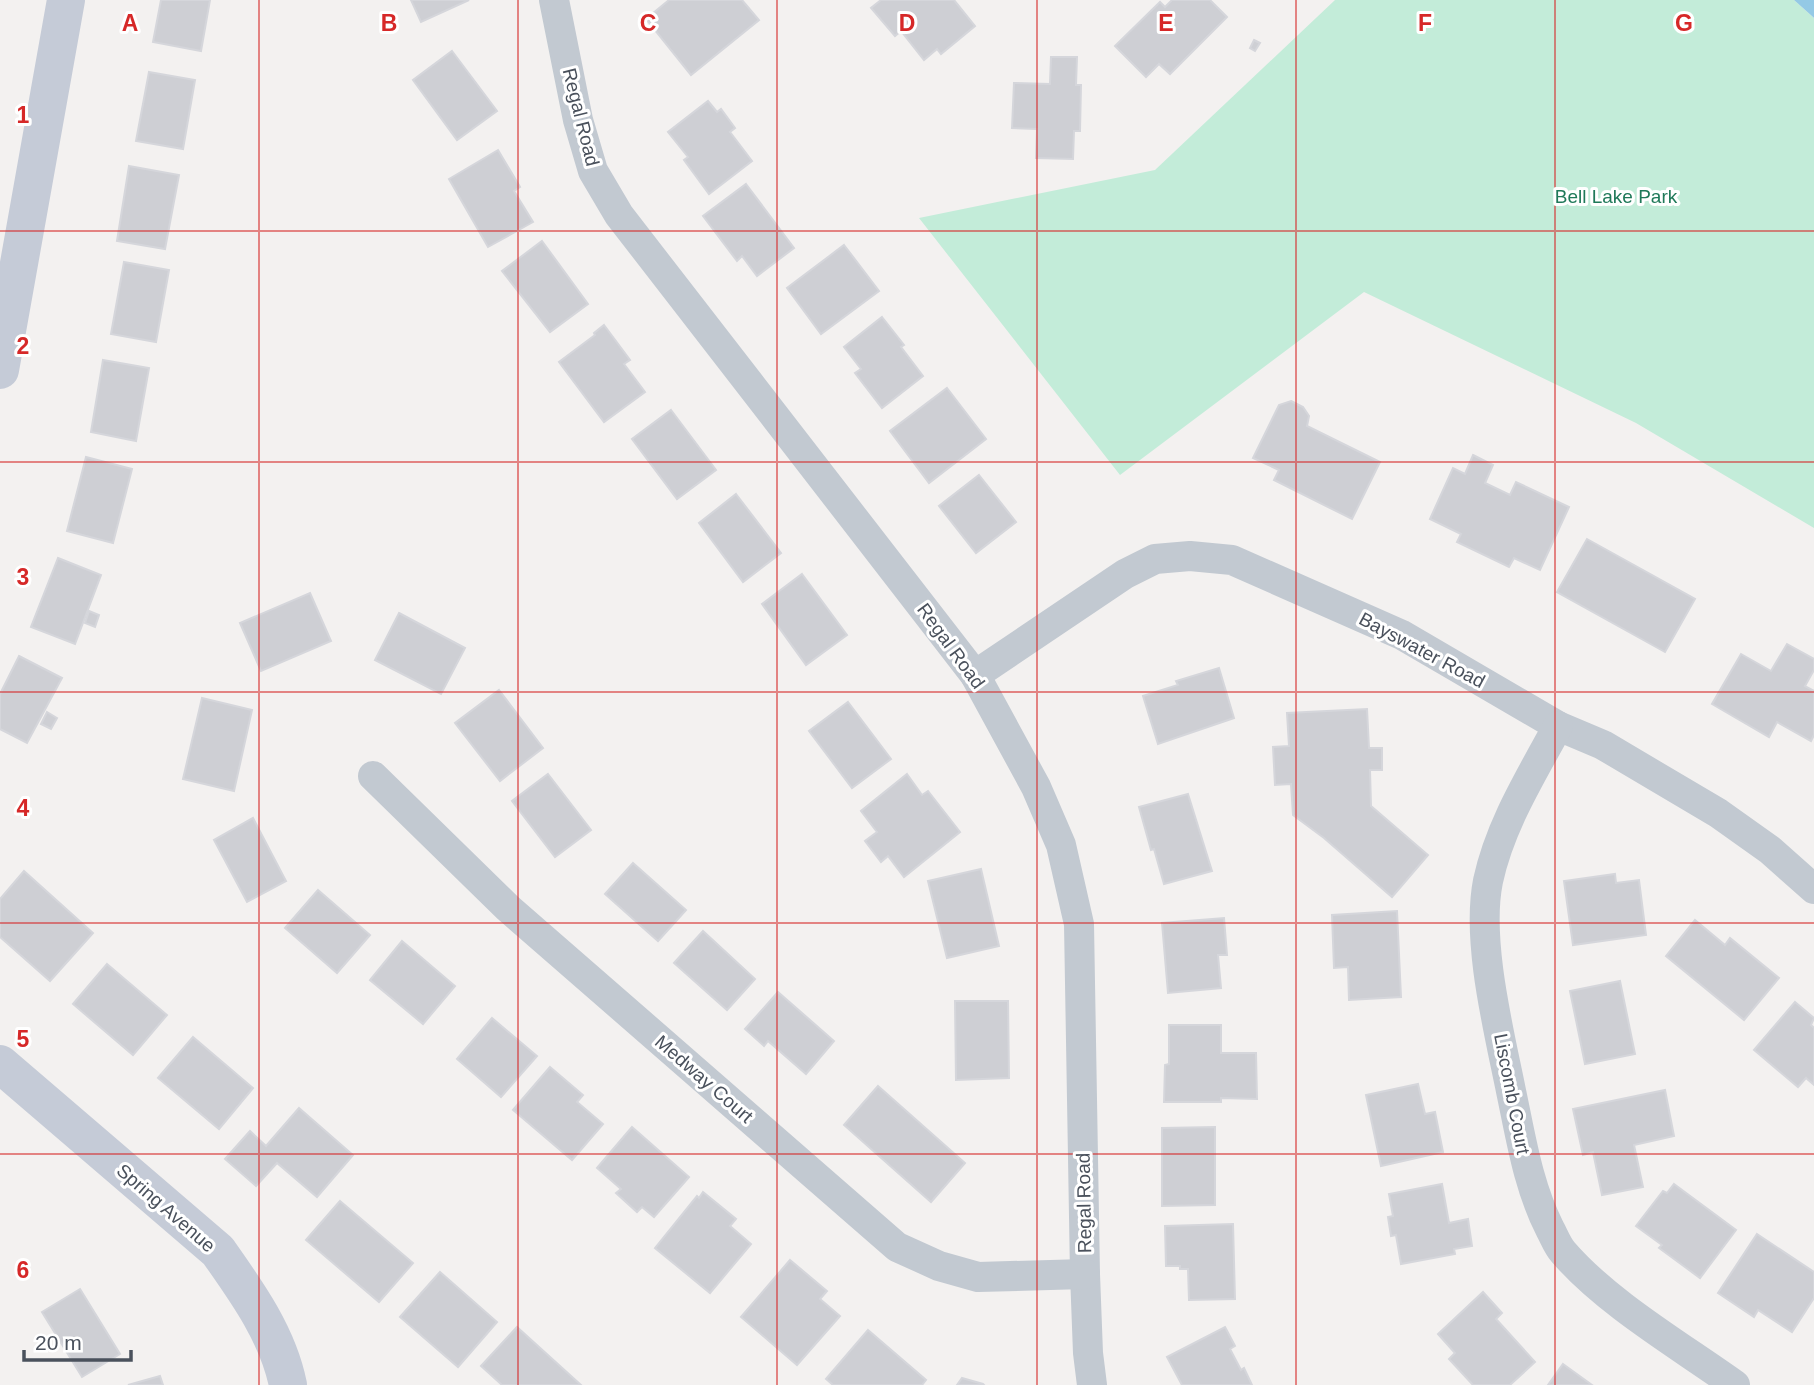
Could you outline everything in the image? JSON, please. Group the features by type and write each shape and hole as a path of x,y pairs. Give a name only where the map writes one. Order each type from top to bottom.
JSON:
{"street":[{"path":"0,370 5,311 66,0"},
{"name":"Regal Road","path":"554,0 578,120 593,171 619,215 975,675 1036,787 1061,845 1079,923 1085,1274 1092,1385"},
{"name":"Bayswater Road","path":"975,675 1125,574 1155,559 1190,556 1233,560 1402,635 1558,726 1603,745 1718,813 1770,850 1814,888"},
{"name":"Liscomb Court","path":"1558,726 1511,812 1496,850 1488,883 1485,921 1491,983 1530,1180 1542,1214 1561,1250 1623,1306 1735,1385"},
{"name":"Medway Court","path":"373,776 508,908 897,1247 939,1266 978,1277 1085,1274"},
{"name":"Spring Avenue","path":"0,1064 218,1251 265,1322 285,1369 288,1385"}],"green space":[{"name":"Bell Lake Park","path":"1335,0 1794,0 1814,18 1814,528 1636,423 1364,292 1120,475 919,218 1155,170"}],"water":[{"path":"1794,0 1814,0 1814,18 1813,17"}],"building":[{"path":"161,0 210,0 201,51 153,42"},
{"path":"411,0 469,0 421,22"},
{"path":"669,0 742,0 759,20 691,75 646,19"},
{"path":"881,0 954,0 975,26 941,54 937,49 924,60 901,31 895,36 871,8"},
{"path":"1172,0 1210,0 1227,17 1170,74 1159,64 1146,77 1115,46 1160,2 1165,7"},
{"path":"1254,40 1260,43 1255,51 1250,48"},
{"path":"452,51 497,111 457,140 413,80"},
{"path":"1051,57 1077,57 1076,85 1081,85 1080,131 1074,131 1073,159 1036,158 1037,129 1012,128 1014,83 1050,84"},
{"path":"149,72 195,80 183,149 136,141"},
{"path":"708,101 717,112 721,109 735,128 730,132 752,161 709,194 684,160 688,157 668,132"},
{"path":"498,150 520,187 514,191 533,222 488,247 449,179"},
{"path":"129,166 179,175 165,249 117,241"},
{"path":"746,184 794,248 757,276 742,256 737,261 703,216"},
{"path":"542,241 588,304 550,332 502,271"},
{"path":"844,245 879,291 821,334 787,288"},
{"path":"124,262 169,270 156,342 111,334"},
{"path":"882,317 923,376 882,408 855,373 861,369 844,347"},
{"path":"604,325 630,360 624,364 645,392 604,422 559,362"},
{"path":"103,360 149,368 136,441 91,432"},
{"path":"947,388 986,439 929,483 890,431"},
{"path":"1291,401 1303,407 1309,416 1307,426 1380,462 1352,519 1274,480 1279,470 1253,458 1279,405"},
{"path":"671,410 716,470 677,499 632,439"},
{"path":"1473,455 1493,465 1485,483 1510,495 1516,482 1569,507 1540,570 1514,558 1509,567 1457,542 1461,534 1430,519 1453,468 1465,474"},
{"path":"86,457 132,469 113,543 67,531"},
{"path":"979,475 1016,522 976,553 939,506"},
{"path":"736,494 781,553 743,582 699,523"},
{"path":"1587,539 1695,599 1665,652 1557,592"},
{"path":"58,558 101,575 75,644 31,627"},
{"path":"802,574 847,635 806,665 762,604"},
{"path":"310,593 331,641 261,671 240,623"},
{"path":"89,611 99,615 95,627 85,623"},
{"path":"399,613 465,648 441,694 375,660"},
{"path":"1787,644 1814,659 1814,670 1805,686 1814,691 1814,735 1811,741 1777,722 1769,737 1712,704 1741,654 1771,671"},
{"path":"19,656 62,678 27,743 0,729 0,694"},
{"path":"1219,668 1234,718 1158,744 1143,696 1178,685 1176,681"},
{"path":"499,690 543,748 500,781 455,723"},
{"path":"202,698 252,710 234,791 183,779"},
{"path":"848,702 891,759 852,788 809,731"},
{"path":"1367,709 1369,748 1382,748 1382,770 1370,770 1371,806 1428,855 1392,897 1293,815 1291,784 1275,785 1273,747 1289,746 1287,713"},
{"path":"47,712 57,718 51,729 41,724"},
{"path":"548,774 591,830 555,857 512,801"},
{"path":"907,774 922,795 928,791 960,832 904,877 888,856 881,862 865,841 877,832 861,811"},
{"path":"1188,794 1212,871 1164,884 1139,807"},
{"path":"253,818 286,881 247,902 214,840"},
{"path":"633,863 686,910 658,941 605,894"},
{"path":"981,869 999,946 947,958 928,881"},
{"path":"24,871 93,933 50,981 0,937 0,899"},
{"path":"1615,874 1616,883 1639,880 1646,935 1573,945 1564,881"},
{"path":"318,890 370,935 337,973 285,928"},
{"path":"1397,911 1401,997 1349,1000 1348,967 1334,968 1332,915"},
{"path":"1224,918 1227,955 1218,955 1221,988 1168,993 1162,923"},
{"path":"1695,920 1725,945 1730,938 1779,978 1744,1020 1666,956"},
{"path":"703,931 755,979 727,1010 674,963"},
{"path":"402,941 455,986 423,1024 370,980"},
{"path":"107,964 167,1015 133,1055 73,1004"},
{"path":"1620,981 1635,1054 1585,1064 1570,991"},
{"path":"778,992 834,1041 806,1074 768,1041 764,1046 745,1029"},
{"path":"955,1001 1008,1001 1009,1078 956,1080"},
{"path":"1795,1002 1814,1018 1811,1025 1814,1028 1814,1085 1806,1078 1798,1087 1754,1050"},
{"path":"492,1018 537,1056 501,1097 457,1059"},
{"path":"1169,1025 1221,1025 1221,1053 1256,1053 1257,1099 1221,1098 1221,1102 1164,1102 1165,1065 1169,1064"},
{"path":"193,1037 253,1088 219,1129 158,1078"},
{"path":"550,1067 583,1095 577,1102 603,1124 572,1160 513,1110"},
{"path":"1418,1084 1425,1114 1435,1112 1443,1152 1381,1166 1366,1095"},
{"path":"878,1086 965,1163 931,1202 844,1125"},
{"path":"1665,1090 1674,1136 1634,1145 1643,1187 1602,1195 1593,1152 1583,1155 1573,1109"},
{"path":"299,1108 353,1155 317,1197 277,1163 256,1186 225,1159 250,1131 266,1146"},
{"path":"632,1127 689,1177 654,1217 642,1207 637,1212 616,1193 621,1189 597,1168"},
{"path":"1215,1127 1215,1205 1162,1206 1162,1128"},
{"path":"1442,1184 1449,1223 1468,1219 1472,1246 1454,1249 1455,1254 1401,1264 1396,1235 1391,1236 1388,1217 1393,1216 1389,1194"},
{"path":"1674,1184 1736,1230 1700,1278 1659,1248 1662,1245 1636,1226 1663,1191 1667,1193"},
{"path":"703,1192 736,1219 730,1226 751,1244 710,1293 655,1248"},
{"path":"340,1201 413,1263 379,1302 306,1240"},
{"path":"1233,1224 1235,1299 1189,1300 1188,1269 1166,1266 1165,1226"},
{"path":"1757,1234 1814,1272 1814,1298 1792,1332 1758,1310 1754,1317 1718,1293"},
{"path":"790,1260 827,1291 820,1299 840,1316 797,1365 741,1317"},
{"path":"440,1272 497,1322 458,1367 400,1317"},
{"path":"80,1289 120,1354 82,1377 42,1312"},
{"path":"1483,1292 1502,1313 1496,1319 1535,1362 1510,1385 1473,1385 1449,1359 1455,1353 1438,1334"},
{"path":"517,1327 581,1385 502,1385 481,1366"},
{"path":"1225,1327 1235,1346 1230,1349 1252,1385 1182,1385 1167,1357"},
{"path":"868,1330 926,1380 922,1385 833,1385 826,1379"},
{"path":"1563,1364 1592,1385 1548,1385"},
{"path":"160,1376 163,1385 128,1385"},
{"path":"962,1378 983,1384 984,1385 957,1385"}]}
